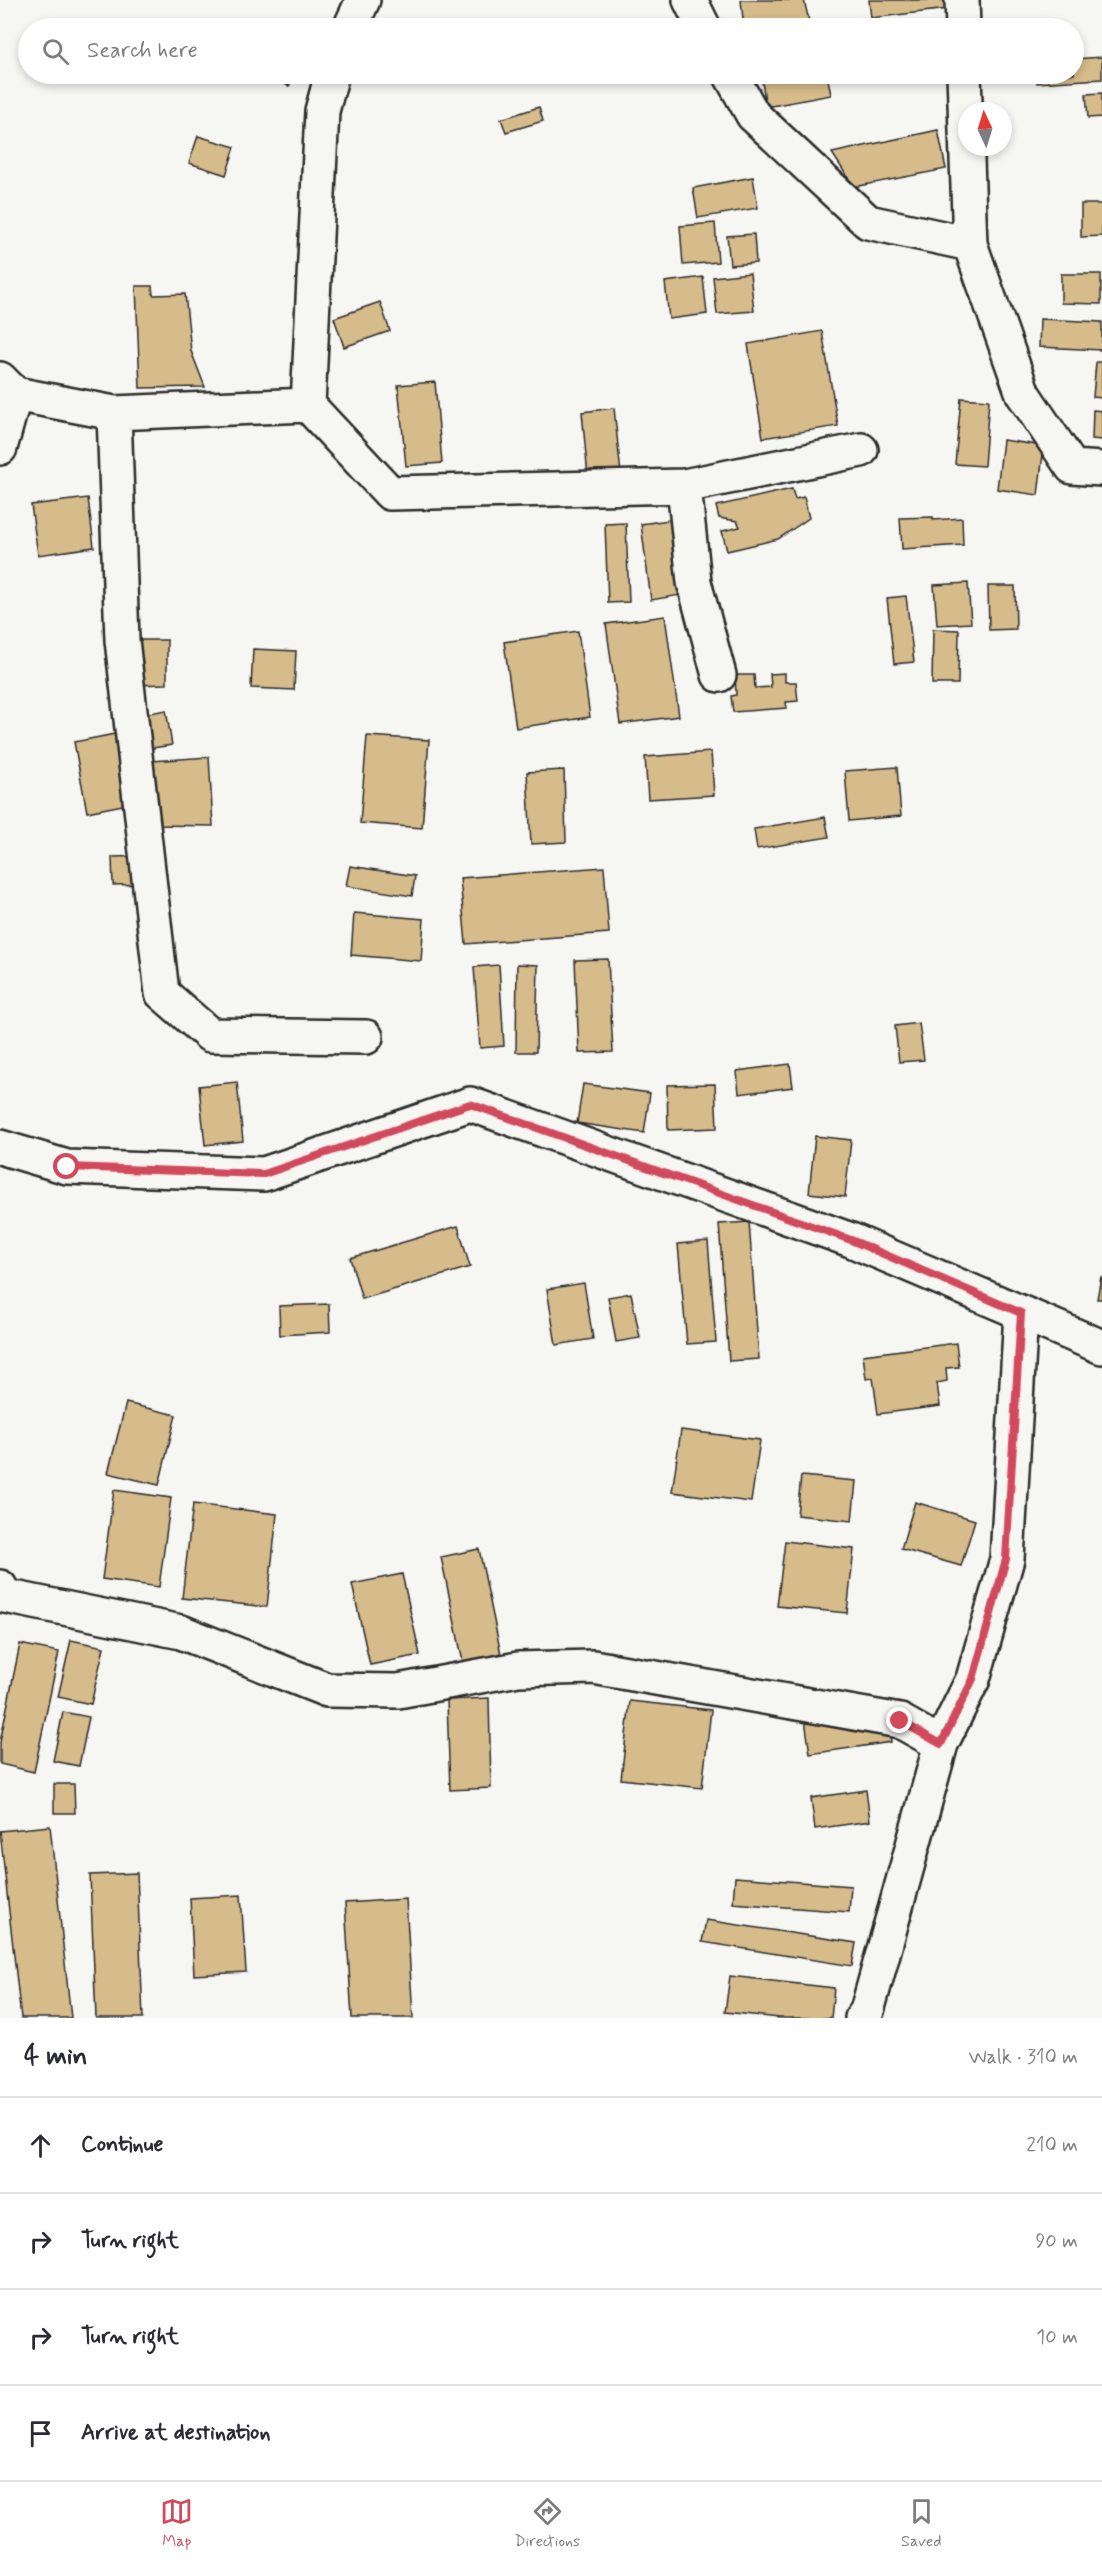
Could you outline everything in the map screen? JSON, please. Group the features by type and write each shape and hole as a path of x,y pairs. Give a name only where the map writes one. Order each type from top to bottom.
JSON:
{"street":[{"path":"355,18 363,0"},
{"path":"962,0 963,18"},
{"path":"329,84 322,111 308,405 390,493 684,486 861,450"},
{"path":"736,84 753,115 868,222 970,244"},
{"path":"964,84 970,244 1023,394 1072,467 1102,469"},
{"path":"0,448 8,386 114,413 308,405"},
{"path":"114,413 122,640 162,993 210,1035 366,1037"},
{"path":"684,486 694,582 719,675"},
{"path":"0,1147 67,1167 264,1174 470,1104 851,1240 1102,1347"},
{"path":"862,2018 867,2011 941,1744 973,1679 1006,1559 1021,1313"},
{"path":"2,1595 181,1632 327,1690 398,1691 518,1669 593,1666 900,1721 941,1744"}],"building":[{"path":"741,0 804,0 808,18 743,18"},
{"path":"869,0 947,0 948,9 871,18"},
{"path":"1102,57 1102,79 1084,80 1084,58"},
{"path":"762,84 829,84 831,95 766,107"},
{"path":"1102,93 1102,117 1088,118 1086,94"},
{"path":"539,107 543,121 506,132 501,119"},
{"path":"938,130 946,169 854,187 832,153"},
{"path":"198,136 235,147 226,175 189,163"},
{"path":"753,177 758,208 698,218 693,188"},
{"path":"1081,204 1102,204 1102,236 1081,237"},
{"path":"715,223 718,262 683,265 680,226"},
{"path":"754,234 756,263 730,265 727,236"},
{"path":"750,273 754,311 717,314 713,277"},
{"path":"1061,274 1101,274 1101,304 1061,303"},
{"path":"703,277 707,314 669,319 665,282"},
{"path":"136,286 152,286 153,295 185,294 191,351 205,387 140,388"},
{"path":"380,302 390,331 344,347 334,318"},
{"path":"1040,319 1102,322 1102,350 1039,347"},
{"path":"822,331 838,426 763,438 748,344"},
{"path":"1096,362 1102,362 1102,398 1093,397"},
{"path":"435,382 442,463 406,466 398,385"},
{"path":"961,398 989,400 984,466 955,464"},
{"path":"614,408 621,474 588,477 582,412"},
{"path":"1093,410 1102,411 1102,440 1092,439"},
{"path":"1003,440 1044,446 1038,495 997,489"},
{"path":"792,489 795,499 804,497 809,518 778,539 727,551 722,531 740,527 737,521 719,518 716,506"},
{"path":"88,498 94,547 38,555 31,505"},
{"path":"933,517 933,520 962,518 963,545 902,549 900,518"},
{"path":"676,519 687,594 651,600 641,524"},
{"path":"626,523 629,602 608,603 605,524"},
{"path":"968,583 971,623 937,625 934,585"},
{"path":"988,586 1015,586 1016,629 989,630"},
{"path":"906,596 914,662 894,664 887,598"},
{"path":"665,616 679,716 620,724 606,624"},
{"path":"933,629 959,630 958,684 932,684"},
{"path":"578,631 590,717 516,728 504,642"},
{"path":"133,640 167,640 167,684 134,685"},
{"path":"253,649 296,651 294,690 251,688"},
{"path":"785,673 785,682 796,682 798,701 786,702 787,708 733,712 731,696 736,695 735,675 754,675 755,688 771,687 770,674"},
{"path":"166,710 172,745 146,749 144,714"},
{"path":"115,734 128,804 87,812 74,742"},
{"path":"367,736 429,740 422,828 360,823"},
{"path":"711,752 714,795 648,799 645,757"},
{"path":"209,757 213,826 155,825 151,761"},
{"path":"897,767 901,816 849,821 845,771"},
{"path":"564,770 566,842 531,844 527,772"},
{"path":"825,817 829,837 757,849 754,829"},
{"path":"150,856 151,884 113,885 112,857"},
{"path":"350,866 415,876 412,896 346,886"},
{"path":"604,867 609,933 466,944 460,878"},
{"path":"354,913 424,919 421,961 351,955"},
{"path":"608,959 613,1052 579,1053 575,960"},
{"path":"517,964 538,965 536,1052 516,1052"},
{"path":"499,965 504,1046 480,1048 474,967"},
{"path":"919,1023 924,1060 899,1062 895,1026"},
{"path":"790,1064 793,1087 739,1094 737,1071"},
{"path":"237,1082 243,1141 205,1145 199,1086"},
{"path":"583,1084 650,1093 644,1133 577,1123"},
{"path":"715,1084 717,1128 668,1130 667,1085"},
{"path":"815,1136 851,1140 845,1197 809,1193"},
{"path":"749,1222 759,1359 729,1361 719,1224"},
{"path":"458,1226 470,1267 362,1299 350,1258"},
{"path":"708,1241 716,1342 687,1344 678,1244"},
{"path":"1101,1277 1102,1299 1097,1299"},
{"path":"584,1283 593,1339 556,1345 547,1289"},
{"path":"631,1293 640,1338 616,1342 608,1297"},
{"path":"329,1304 330,1332 280,1335 279,1306"},
{"path":"956,1343 959,1367 946,1368 947,1381 937,1383 940,1406 878,1414 873,1378 866,1379 863,1355"},
{"path":"126,1403 176,1415 159,1485 108,1473"},
{"path":"681,1430 760,1440 751,1502 672,1492"},
{"path":"801,1476 856,1481 852,1521 797,1515"},
{"path":"114,1490 171,1498 159,1587 102,1579"},
{"path":"915,1502 975,1520 961,1566 901,1549"},
{"path":"193,1504 277,1514 267,1607 182,1598"},
{"path":"785,1541 854,1549 847,1613 777,1606"},
{"path":"479,1549 501,1654 463,1662 441,1557"},
{"path":"402,1574 420,1655 370,1665 352,1584"},
{"path":"71,1640 104,1647 91,1704 58,1697"},
{"path":"20,1644 59,1652 34,1772 0,1764 0,1742"},
{"path":"489,1698 491,1788 450,1790 447,1700"},
{"path":"630,1701 711,1710 702,1788 621,1779"},
{"path":"886,1708 891,1742 810,1754 805,1720"},
{"path":"63,1712 89,1717 79,1766 53,1761"},
{"path":"54,1784 74,1784 75,1813 54,1813"},
{"path":"866,1790 870,1821 815,1829 811,1798"},
{"path":"50,1826 71,2018 21,2018 0,1831"},
{"path":"137,1873 143,2018 96,2018 90,1875"},
{"path":"735,1877 851,1886 849,1912 733,1903"},
{"path":"241,1895 246,1972 194,1975 190,1898"},
{"path":"406,1899 413,2018 352,2018 345,1903"},
{"path":"706,1920 856,1943 852,1966 702,1942"},
{"path":"730,1976 834,1988 831,2018 779,2018 725,2012"}],"route":[{"path":"67,1167 264,1174 470,1104 851,1240 1021,1313 1006,1559 973,1679 941,1744 900,1721"}]}
